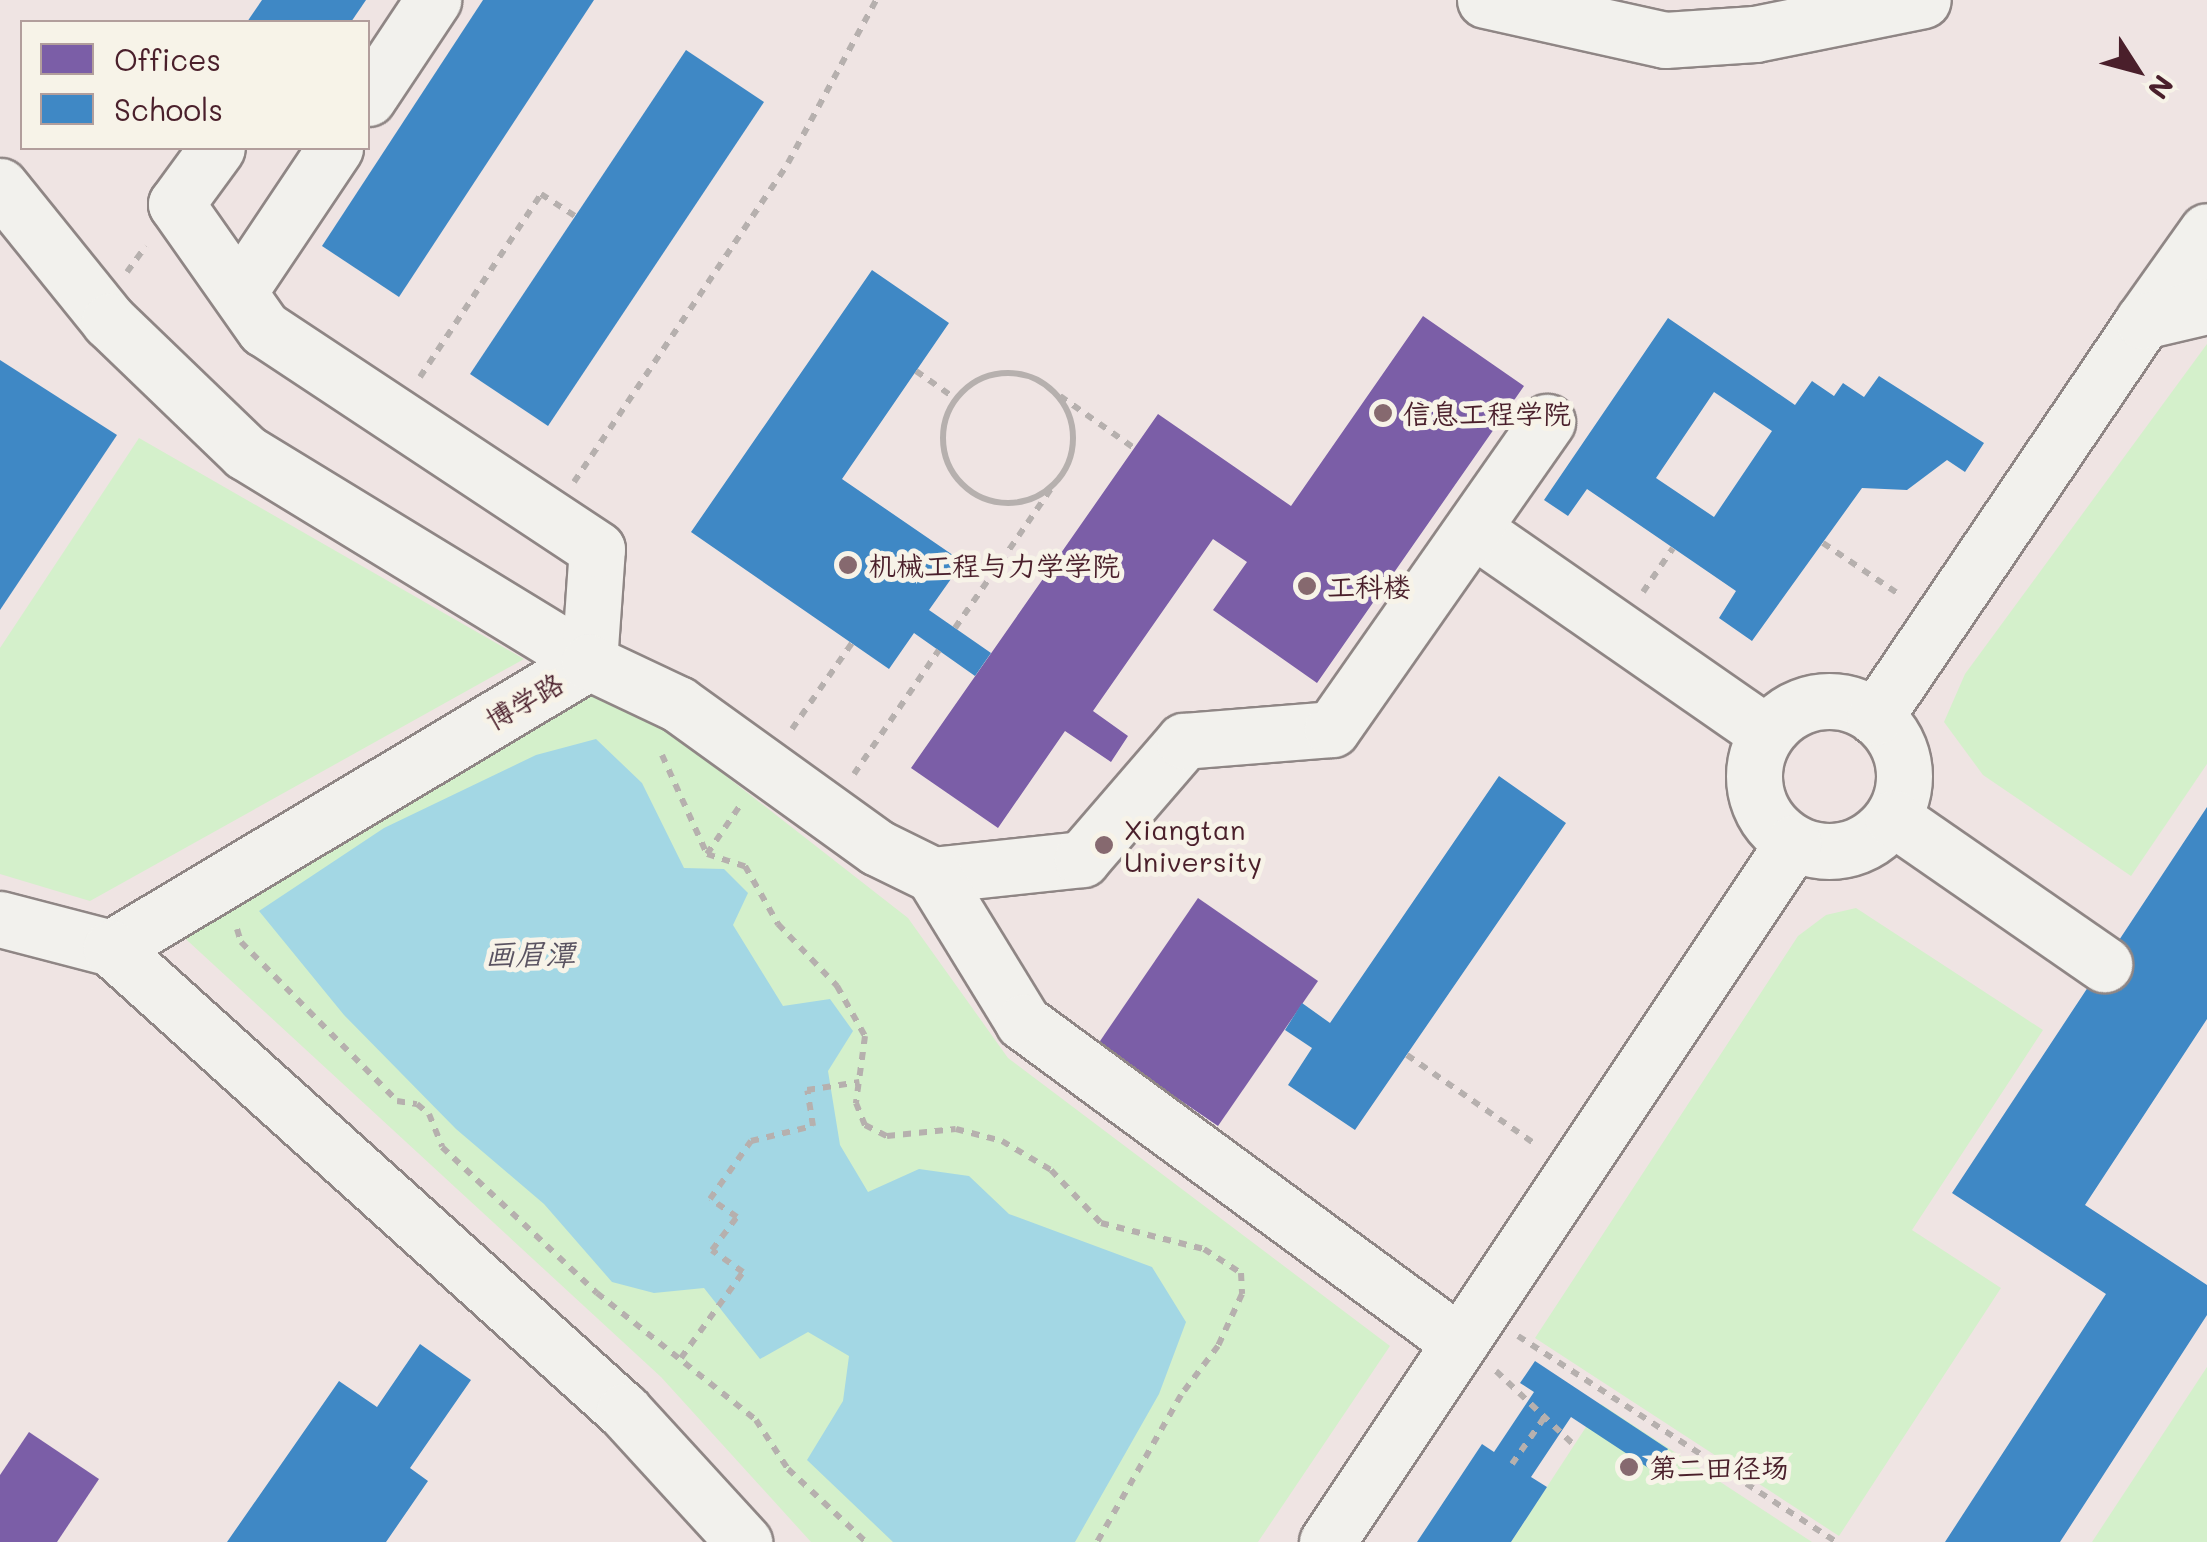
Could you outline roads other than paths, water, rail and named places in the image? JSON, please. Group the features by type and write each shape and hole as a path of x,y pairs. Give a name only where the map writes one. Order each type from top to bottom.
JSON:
{"street":[{"path":"370,95 433,0"},
{"path":"1485,0 1665,40 1755,34 1923,0"},
{"path":"0,186 100,310 245,452 590,662 597,549 264,329 176,204 216,150"},
{"path":"240,290 334,150"},
{"path":"1875,717 2207,231"},
{"path":"2144,321 2207,306"},
{"path":"1485,1337 1023,1022 933,875 1082,859 1184,742 1332,729 1476,531 1547,422"},
{"path":"1476,531 1767,733"},
{"name":"博学路","path":"110,948 590,662 678,704 755,783 827,812 933,875"},
{"path":"1806,704 1853,705 1875,717 1900,751 1904,772 1893,818 1860,844 1838,851 1794,843 1760,806 1756,756 1767,733 1806,704"},
{"path":"1893,818 2104,964"},
{"path":"1327,1542 1485,1337 1794,843"},
{"path":"0,919 110,948 624,1410 744,1542"}],"water":[{"name":"画眉潭","path":"596,739 642,783 684,868 724,869 748,893 733,925 783,1006 830,999 853,1031 828,1071 840,1145 868,1192 919,1169 969,1176 1009,1214 1152,1267 1186,1322 1159,1394 1075,1542 893,1542 807,1460 843,1401 849,1356 808,1332 760,1359 704,1288 654,1293 612,1282 544,1204 456,1129 344,1015 259,911 384,828 536,755"}],"place":[{"name":"信息工程学院","path":"1383,413"},
{"name":"机械工程与力学学院","path":"848,565"},
{"name":"工科楼","path":"1307,586"},
{"name":"Xiangtan University","path":"1104,845"},
{"name":"第二田径场","path":"1629,1467"}]}
